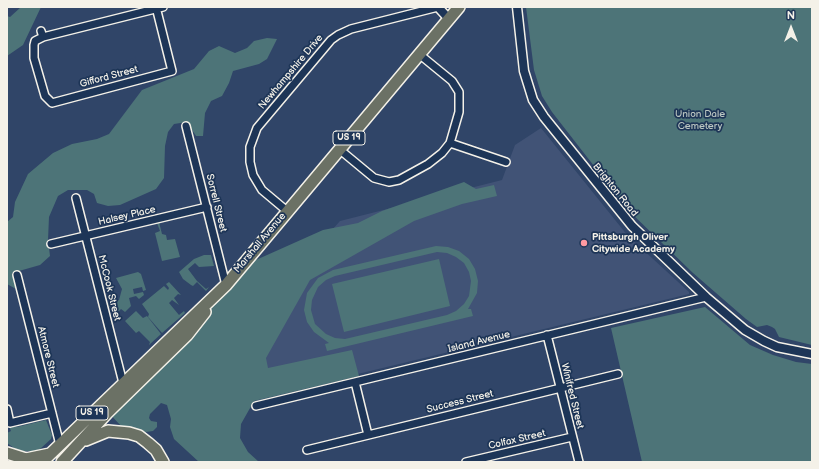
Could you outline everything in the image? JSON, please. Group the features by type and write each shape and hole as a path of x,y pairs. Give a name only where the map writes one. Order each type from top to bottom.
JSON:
{"main road":[{"name":"Marshall Avenue","path":"42,462 50,458 60,445 226,284 459,7"},
{"name":"US 19","path":"62,462 78,444 187,335 226,284"},
{"path":"78,444 102,432 129,432 139,436 152,446 162,462"},
{"path":"7,453 26,458 50,458"}],"street":[{"path":"438,7 449,19"},
{"name":"Newhampshire Drive","path":"286,211 262,190 253,175 250,162 250,147 257,128 331,40 338,34 351,29 438,7"},
{"name":"Brighton Road","path":"517,7 526,82 538,109 632,226 706,296 745,330 764,341 787,350 812,354"},
{"name":"Gifford Street","path":"158,8 172,71 52,103 45,96 33,54 36,41 42,34 158,8"},
{"path":"339,148 374,178 389,182 399,180 428,164 442,153 450,143 461,105 459,92 452,81 419,54"},
{"name":"Sorrell Street","path":"186,126 226,284"},
{"path":"450,143 506,162"},
{"name":"McCook Street","path":"76,198 123,383"},
{"name":"Halsey Place","path":"51,244 207,207"},
{"name":"Atmore Street","path":"17,275 60,445"},
{"name":"Island Avenue","path":"256,406 706,296"},
{"name":"Winifred Street","path":"547,335 579,462"},
{"name":"Success Street","path":"307,450 618,374"},
{"path":"355,382 368,435"},
{"path":"7,409 10,423 52,413"},
{"name":"Colfax Street","path":"466,462 572,437"}],"shaded area":[{"path":"541,128 628,236 689,292 689,294 254,399 240,333 340,221 502,180 515,145"}],"green space":[{"path":"21,7 41,7 23,45 7,56 7,16 10,17"},
{"name":"Union Dale Cemetery","path":"526,7 812,7 812,345 779,337 775,329 772,327 767,325 757,327 746,319 693,273 629,211 552,112 542,96 534,70"},
{"path":"267,38 277,39 267,59 259,64 233,71 222,96 211,101 205,113 203,136 196,136 187,122 174,124 168,132 165,146 164,178 156,189 120,205 108,206 97,203 94,194 87,190 68,190 58,196 49,217 48,240 50,256 40,265 12,273 16,289 7,284 7,222 13,217 15,202 28,174 53,153 72,144 97,139 109,134 142,90 194,69 209,51 219,46 235,53 247,48 254,41"},
{"path":"464,182 476,189 494,185 497,196 462,204 414,221 310,280 266,358 268,368 352,350 359,376 254,401 241,424 240,438 248,452 259,462 199,462 174,439 170,427 171,419 167,405 161,403 150,414 149,418 151,421 157,422 157,427 153,431 146,432 121,426 108,412 238,268 323,230 358,223 382,211"},
{"path":"159,222 162,234 166,235 167,240 175,239 180,257 162,261 155,233 160,231 157,223"},
{"path":"436,246 448,247 459,251 469,259 475,269 478,281 477,293 468,309 471,309 473,316 327,351 325,344 329,343 314,332 307,322 304,310 307,293 318,278 333,270","holes":["437,252 447,253 464,263 469,272 471,281 469,296 464,304 456,311 447,315 345,339 335,338 326,334 315,324 311,310 312,300 318,287 326,280 335,276"]},
{"path":"204,255 211,255 214,266 199,267 195,263 188,269 197,281 206,289 209,287 206,291 197,282 193,286 191,285 183,279 179,272 194,259"},
{"path":"439,259 450,306 344,332 332,284"},
{"path":"138,272 141,274 146,290 143,291 142,287 133,289 134,294 143,292 144,295 139,299 136,296 129,298 131,306 125,312 121,309 119,311 112,312 108,303 119,300 122,289 116,278"},
{"path":"169,282 181,295 178,294 174,298 179,305 172,300 169,303 179,315 184,311 185,313 162,333 148,317 149,314 142,304 164,286 168,290 169,288 166,284"},
{"path":"705,307 750,345 773,355 796,362 812,364 812,462 642,462 611,328"},
{"path":"136,311 143,318 147,316 161,334 149,345 150,342 139,331 136,333 125,321"},
{"path":"46,420 52,435 51,439 40,449 35,451 17,450 7,443 7,433 11,431 8,424 17,427"}],"place":[{"name":"Pittsburgh Oliver Citywide Academy","path":"584,243"}]}
